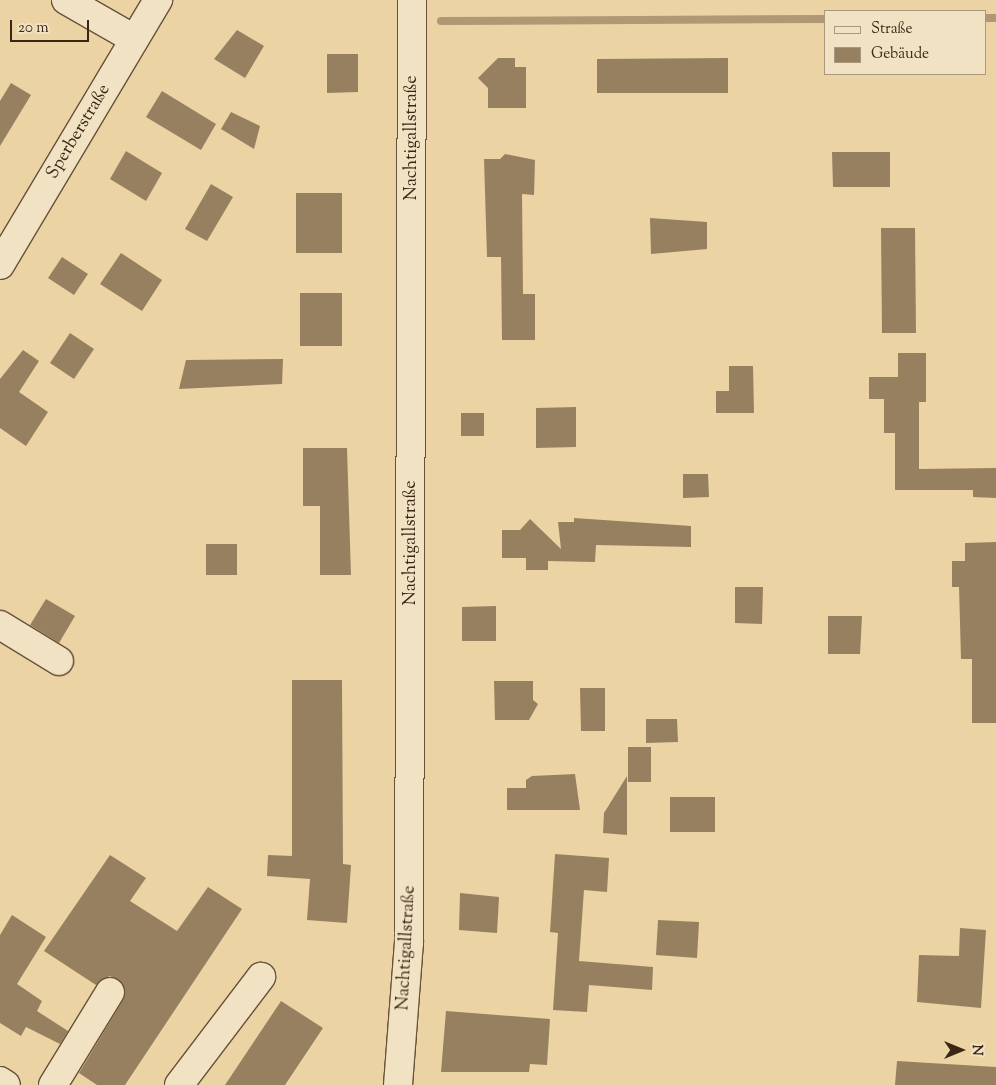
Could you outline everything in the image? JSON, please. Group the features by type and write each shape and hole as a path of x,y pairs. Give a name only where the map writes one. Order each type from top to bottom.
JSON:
{"street":[{"path":"66,0 134,40"},
{"name":"Sperberstraße","path":"0,265 158,0"},
{"name":"Nachtigallstraße","path":"398,1085 409,943 412,0"},
{"path":"0,625 59,661"},
{"path":"178,1085 261,977"},
{"path":"54,1085 110,992"},
{"path":"0,1081 6,1085"}],"building":[{"path":"237,30 264,46 245,78 214,59"},
{"path":"327,54 358,54 358,92 327,93"},
{"path":"498,58 515,58 515,67 526,67 526,108 488,108 488,88 478,78"},
{"path":"728,58 728,93 597,93 597,59"},
{"path":"11,83 31,95 0,146 0,101"},
{"path":"162,91 216,124 201,150 146,117"},
{"path":"231,112 260,126 254,149 221,129"},
{"path":"126,151 162,173 146,201 110,179"},
{"path":"832,152 890,152 890,187 833,187"},
{"path":"505,154 535,160 534,195 522,194 523,294 535,294 535,340 502,340 501,257 487,257 484,159 500,159"},
{"path":"211,184 233,197 207,241 185,229"},
{"path":"296,193 342,193 342,253 296,253"},
{"path":"650,218 707,222 707,249 651,254"},
{"path":"881,228 915,228 916,333 882,333"},
{"path":"121,253 162,280 142,311 100,284"},
{"path":"62,257 88,274 74,295 48,278"},
{"path":"300,293 342,293 342,346 300,346"},
{"path":"70,333 94,349 74,379 50,363"},
{"path":"23,350 39,361 19,392 48,412 26,446 0,428 0,379"},
{"path":"898,353 926,353 926,402 919,402 919,469 996,468 996,498 973,497 973,490 895,490 895,433 884,433 884,399 869,399 869,377 898,377"},
{"path":"283,359 282,384 179,389 186,360"},
{"path":"729,366 753,366 754,413 716,413 716,391 729,391"},
{"path":"576,407 576,447 536,448 536,408"},
{"path":"461,413 484,413 484,436 461,436"},
{"path":"303,448 347,448 351,575 320,575 320,506 303,506"},
{"path":"683,474 708,474 709,497 683,498"},
{"path":"574,518 691,526 691,547 596,545 595,562 548,561 548,570 526,570 526,558 502,558 502,530 520,530 530,519 561,549 558,522 574,522"},
{"path":"996,542 996,723 972,723 972,659 961,659 959,587 952,587 952,561 965,561 965,543"},
{"path":"206,544 237,544 237,575 206,575"},
{"path":"735,587 763,587 762,624 735,623"},
{"path":"46,599 75,616 59,643 30,625"},
{"path":"496,606 496,641 462,641 462,607"},
{"path":"828,616 862,616 860,654 828,654"},
{"path":"292,680 342,680 343,864 351,865 347,923 307,920 310,879 267,876 268,855 292,856"},
{"path":"494,681 533,681 533,700 538,704 529,720 495,720"},
{"path":"580,688 605,688 605,731 581,731"},
{"path":"646,719 677,719 678,742 646,743"},
{"path":"628,747 651,747 651,782 628,782"},
{"path":"575,774 580,810 507,810 507,788 526,788 526,780 532,776"},
{"path":"627,776 627,835 603,833 604,813"},
{"path":"670,797 715,797 715,832 670,832"},
{"path":"555,854 609,858 607,892 584,890 579,961 653,967 652,990 589,985 587,1012 553,1010 558,933 550,932"},
{"path":"110,855 146,878 130,901 177,931 208,887 242,909 125,1085 97,1085 79,1073 123,1000 123,984 110,976 96,985 44,951"},
{"path":"460,893 499,897 497,933 459,930"},
{"path":"12,915 46,937 17,984 42,1001 37,1011 68,1031 60,1044 26,1027 21,1036 0,1023 0,935"},
{"path":"658,920 699,922 697,958 656,955"},
{"path":"960,928 986,930 981,1008 917,1002 919,955 959,956"},
{"path":"281,1001 323,1028 285,1085 225,1085"},
{"path":"446,1011 550,1019 547,1065 530,1064 529,1072 441,1072"},
{"path":"897,1061 996,1067 996,1085 895,1085"}],"waterway":[{"path":"986,18 996,18"},
{"path":"441,21 824,19"}]}
